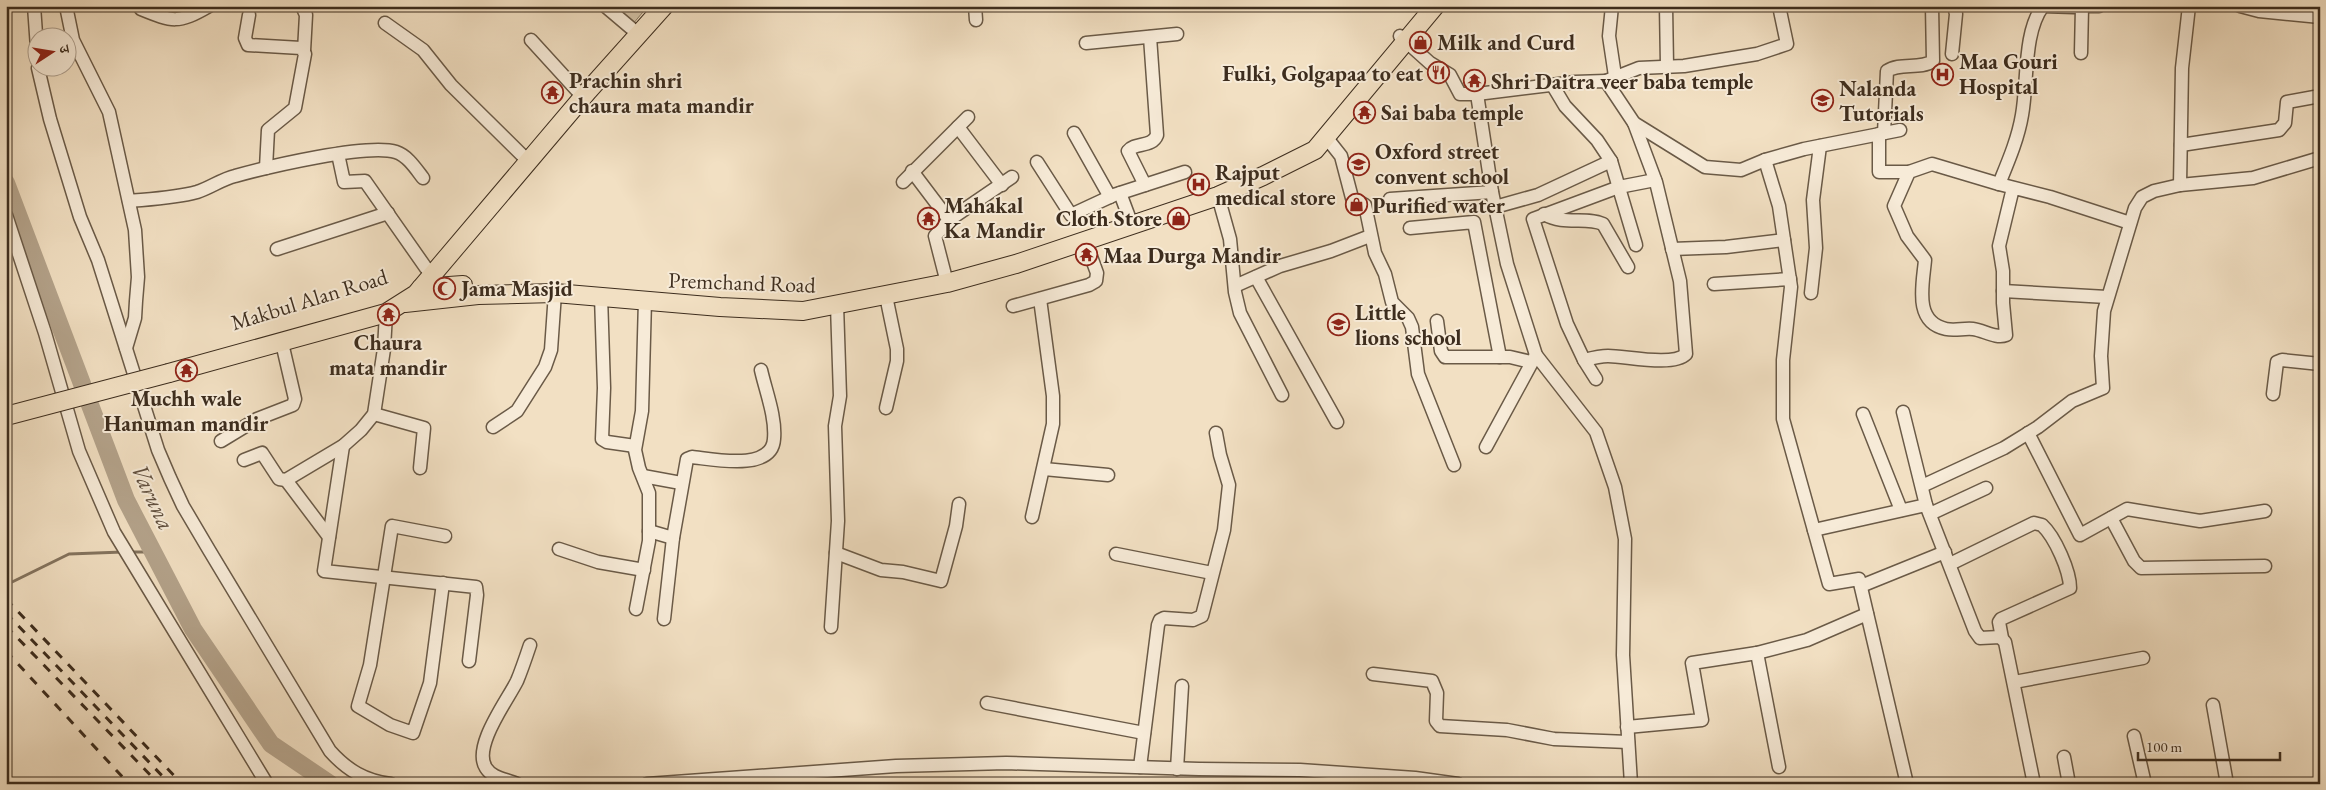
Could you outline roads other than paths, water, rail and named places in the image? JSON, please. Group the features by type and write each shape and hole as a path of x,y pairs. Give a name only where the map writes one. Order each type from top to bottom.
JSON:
{"highway":[{"name":"Makbul Alan Road","path":"169,369 388,302 408,289 580,94 650,6"},
{"name":"Makbul Alan Road","path":"580,94 664,6"},
{"name":"Premchand Road","path":"405,303 478,295 555,293 785,311 819,309 947,284 1056,252 1218,196 1315,150 1426,6"},
{"name":"Premchand Road","path":"1294,161 1402,38 1435,6"},
{"name":"Makbul Alan Road","path":"6,403 282,343 386,313 405,303 421,288 525,158"},
{"name":"Premchand Road","path":"421,288 541,281 597,284 728,299 784,301 829,297 945,275 1052,245 1078,243"},
{"path":"6,416 169,369"}],"street":[{"path":"34,6 36,28"},
{"path":"66,6 72,40 109,112 129,201 134,230 138,277 135,318 126,348"},
{"path":"139,6 141,9 170,20 192,16 209,6"},
{"path":"266,168 268,130 295,108 305,57 306,15 302,6"},
{"path":"605,6 631,28"},
{"path":"975,6 976,20"},
{"path":"1584,360 1607,356 1662,360 1685,356 1686,352 1683,298 1655,180 1634,124 1610,79 1609,36 1612,6"},
{"path":"1666,6 1667,66"},
{"path":"1402,38 1430,63 1450,75 1460,94 1478,94 1610,79 1639,68 1757,54 1787,44 1779,6"},
{"path":"1932,6 1933,61 1926,65 1894,68 1887,71 1879,172 1909,172 1932,164 2050,197 2130,223"},
{"path":"1952,54 1956,14 1954,6"},
{"path":"1999,184 2017,137 2022,115 2033,23 2043,6 2099,6"},
{"path":"2180,185 2182,68 2189,6"},
{"path":"2240,6 2260,11 2320,16"},
{"path":"2081,53 2082,7"},
{"path":"249,15 245,38 248,45 297,48 304,51"},
{"path":"385,22 423,50 451,85 525,158"},
{"path":"1086,43 1176,34"},
{"path":"1145,185 1128,151 1131,148 1151,142 1157,135 1150,37"},
{"path":"531,40 580,94"},
{"path":"40,78 50,120 80,218 98,260 158,450 183,506 330,751 344,766 360,776 392,784"},
{"path":"1553,86 1565,106 1597,140 1611,161 1636,245"},
{"path":"1478,94 1495,207 1507,264 1533,358 1596,432 1615,487 1625,539 1623,655 1630,783"},
{"path":"2181,145 2279,130 2285,123 2287,102 2320,96"},
{"path":"903,182 968,117"},
{"path":"1634,124 1705,167 1741,170 1765,160 1820,146 1900,130"},
{"path":"945,275 935,236 949,220 1007,181 958,127"},
{"path":"1074,133 1115,195 1132,225"},
{"path":"1326,137 1341,156 1352,198 1365,205 1375,253 1385,274 1392,302 1408,318 1412,327 1418,374 1454,465"},
{"path":"1811,293 1816,248 1813,200 1820,146"},
{"path":"129,201 196,192 235,176 266,168 338,154 377,150 397,152 411,163 423,178"},
{"path":"338,154 344,182 365,181 426,268"},
{"path":"1922,486 1975,463 2028,433 2072,401 2104,386 2101,356 2102,324 2107,297 2135,208 2142,196 2180,185 2253,178 2320,158"},
{"path":"1765,160 1779,206 1791,286 1782,360 1783,419 1829,584 1859,579 1907,784"},
{"path":"1495,207 1538,195 1611,161"},
{"path":"1037,162 1071,214 1115,195 1185,172"},
{"path":"912,171 949,220"},
{"path":"1909,172 1894,206 1907,236 1925,260 1922,298 1925,314 1934,324 1944,329 1974,329 2004,336 2007,333 2000,238 2013,188"},
{"path":"1596,378 1584,360 1561,309 1533,224 1534,218 1619,187 1655,180"},
{"path":"1390,199 1492,192"},
{"path":"1218,196 1230,240 1237,303 1245,324 1282,395"},
{"path":"277,249 388,214"},
{"path":"1544,214 1559,220 1603,224 1628,267"},
{"path":"6,215 45,333 79,451 99,501 114,532 267,784"},
{"path":"1410,228 1474,222 1500,357"},
{"path":"1235,286 1286,264 1331,251 1370,236"},
{"path":"1672,249 1726,247 1784,240"},
{"path":"1013,306 1096,281 1097,273 1078,243"},
{"path":"1256,277 1337,422"},
{"path":"1714,284 1790,279"},
{"path":"2003,290 2107,297"},
{"path":"493,427 517,411 545,367 552,339 555,293"},
{"path":"601,296 604,388 602,439 607,442 635,446"},
{"path":"886,296 897,349 897,361 886,408"},
{"path":"1032,517 1053,424 1053,396 1040,299"},
{"path":"636,609 650,531 649,493 636,458 635,446 642,411 645,300"},
{"path":"831,627 838,522 835,426 840,396 837,305"},
{"path":"244,460 262,453 280,479 286,480 343,446 361,430 374,414 384,349 386,313"},
{"path":"1437,321 1441,351 1445,358 1533,358"},
{"path":"221,441 257,419 293,405 295,398 282,343"},
{"path":"1486,446 1533,358"},
{"path":"2273,394 2277,362 2320,364"},
{"path":"664,619 673,538 682,483 690,457 737,462 760,457 771,450 774,432 761,370"},
{"path":"1903,412 1928,509 1978,636 1983,638 2002,638"},
{"path":"374,414 424,428 420,468"},
{"path":"1863,414 1901,510"},
{"path":"1140,767 1158,625 1160,620 1164,618 1200,619 1224,530 1229,485 1216,433"},
{"path":"2028,433 2078,534 2084,534 2130,508 2200,521 2265,511"},
{"path":"343,446 324,571 476,587 477,595 469,661"},
{"path":"1044,469 1108,475"},
{"path":"643,476 682,483"},
{"path":"286,480 329,537"},
{"path":"1814,530 1901,510 1928,509 1986,488"},
{"path":"836,553 881,570 903,572 941,581 956,526 959,504"},
{"path":"2110,518 2140,568 2265,566"},
{"path":"1861,586 1948,558 2034,523 2042,525 2051,535 2057,547 2070,588 2001,618 1999,622 2014,682 2034,784"},
{"path":"443,583 430,683 413,733 390,725 358,706 370,665 392,526 445,536"},
{"path":"650,531 673,538"},
{"path":"559,549 598,562 644,570"},
{"path":"1116,554 1212,573"},
{"path":"1627,727 1702,720 1692,663 1757,653 1807,640 1867,614"},
{"path":"517,784 489,772 485,766 483,753 492,727 518,679 530,645"},
{"path":"1757,653 1779,767"},
{"path":"2014,682 2143,658"},
{"path":"1373,674 1432,681 1437,693 1436,721 1440,726 1507,730 1554,739 1628,742"},
{"path":"1178,769 1182,686"},
{"path":"987,703 1144,733"},
{"path":"2213,705 2227,784"},
{"path":"2134,736 2145,784"},
{"path":"2064,758 2069,784"},
{"path":"647,784 818,771 972,763 1051,763 1178,769 1350,772 1458,784"}],"waterway":[{"name":"Varuna","path":"6,183 126,500 193,629 271,744 330,784"},
{"path":"6,585 69,554 123,552"},
{"path":"132,552 154,552"}],"railway":[{"path":"6,599 182,784"},
{"path":"6,613 170,784"},
{"path":"6,626 159,784"},
{"path":"6,651 129,784"}],"place":[{"name":"Milk and Curd","path":"1421,42"},
{"name":"Fulki, Golgapaa to eat","path":"1439,73"},
{"name":"Maa Gouri Hospital","path":"1943,74"},
{"name":"Shri Daitra veer baba temple","path":"1475,81"},
{"name":"Prachin shri chaura mata mandir","path":"553,93"},
{"name":"Nalanda Tutorials","path":"1823,101"},
{"name":"Sai baba temple","path":"1365,112"},
{"name":"Oxford street convent school","path":"1359,164"},
{"name":"Rajput medical store","path":"1199,185"},
{"name":"Purified water","path":"1356,205"},
{"name":"Mahakal Ka Mandir","path":"928,218"},
{"name":"Cloth Store","path":"1178,218"},
{"name":"Maa Durga Mandir","path":"1087,255"},
{"name":"Jama Masjid","path":"445,288"},
{"name":"Chaura mata mandir","path":"388,315"},
{"name":"Little lions school","path":"1339,325"},
{"name":"Muchh wale Hanuman mandir","path":"186,370"}]}
